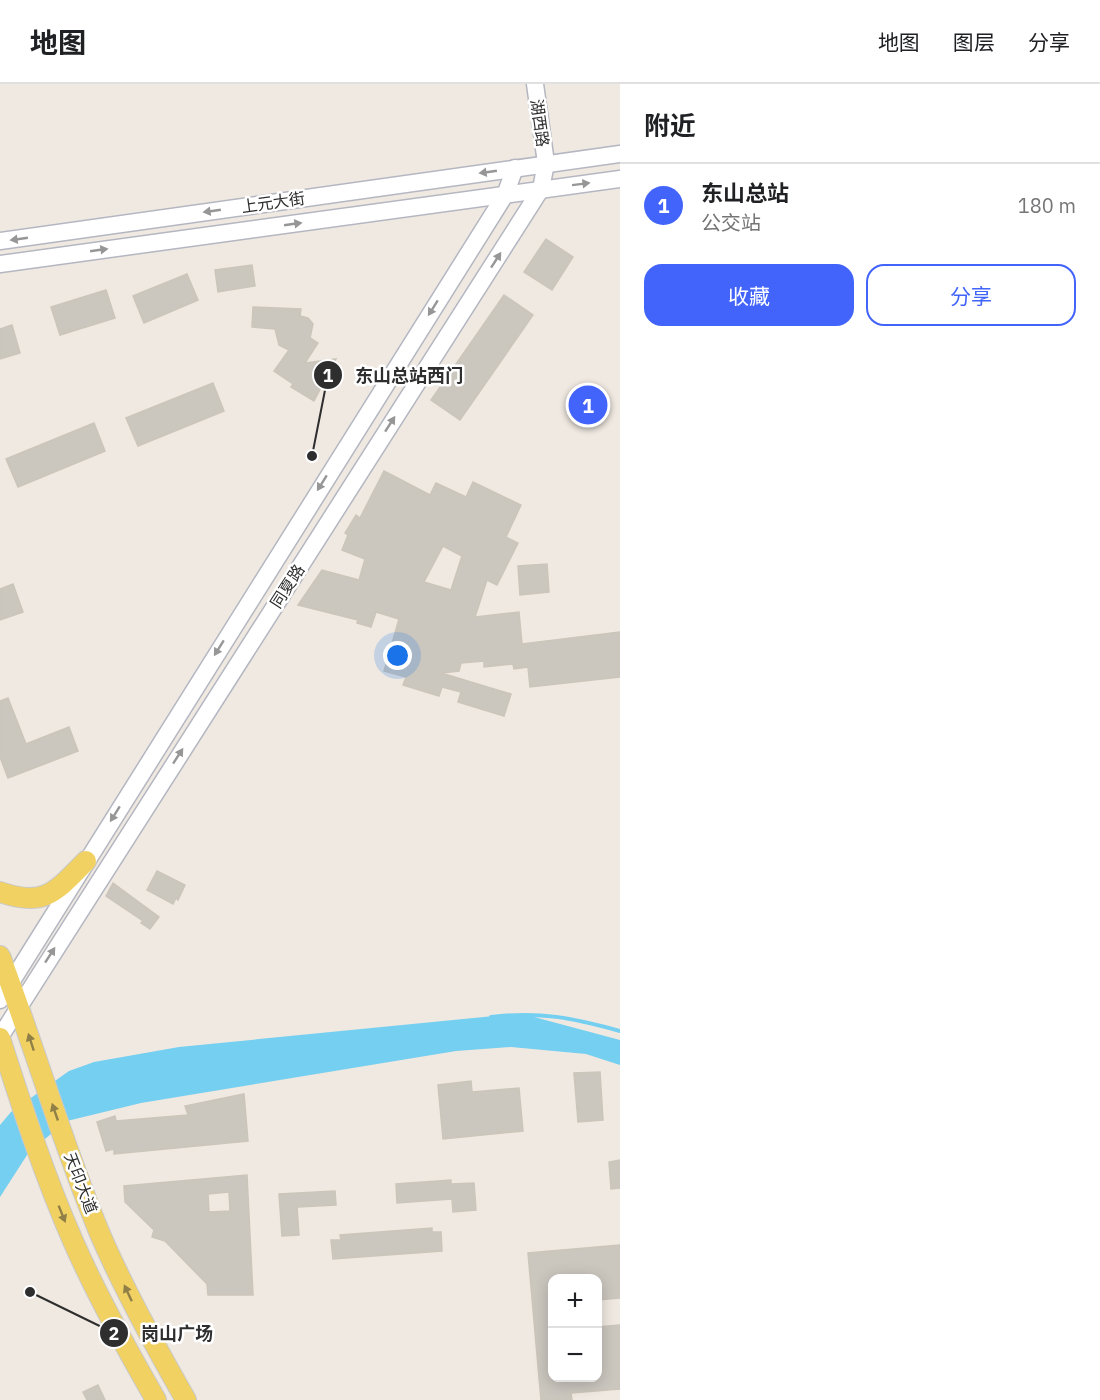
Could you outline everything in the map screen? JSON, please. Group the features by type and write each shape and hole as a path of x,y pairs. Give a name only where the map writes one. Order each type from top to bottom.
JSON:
{"main road":[{"name":"湖西路","path":"535,84 546,163"},
{"name":"上元大街","path":"0,241 620,154"},
{"name":"同夏路","path":"10,996 542,189 546,163"},
{"name":"同夏路","path":"10,996 86,861 505,195 515,168"},
{"name":"上元大街","path":"0,264 620,179"},
{"path":"0,892 25,899 38,899 49,895 63,884 86,861"},
{"name":"天印大道","path":"0,956 10,996 44,1080 65,1144 100,1234 139,1318 186,1400"},
{"path":"0,1037 10,996"},
{"name":"天印大道","path":"0,1037 40,1160 73,1242 113,1325 156,1400"}],"water":[{"path":"494,1016 534,1017 620,1040 620,1065 586,1054 511,1047 456,1051 141,1103 67,1121 29,1152 0,1197 0,1125 11,1112 69,1071 94,1062 179,1047"}],"building":[{"path":"546,239 573,257 552,290 524,272"},
{"path":"252,265 255,286 218,292 215,270"},
{"path":"187,274 198,300 144,323 133,296"},
{"path":"106,290 115,318 60,335 51,307"},
{"path":"504,295 533,315 460,420 431,400"},
{"path":"253,307 301,309 300,316 308,318 313,324 310,338 318,343 305,363 336,359 314,401 291,387 293,384 274,371 289,350 279,345 275,329 252,327"},
{"path":"12,325 20,353 0,359 0,329"},
{"path":"213,383 224,411 138,446 126,418"},
{"path":"94,423 105,451 18,487 6,459"},
{"path":"384,471 430,495 436,483 466,497 473,482 521,505 506,537 518,543 497,585 487,580 475,617 519,612 522,644 620,632 620,677 530,687 528,667 514,669 513,664 484,667 484,661 461,663 459,671 441,673 511,694 504,716 458,702 461,692 442,687 439,696 403,685 406,677 384,671 399,619 376,612 371,627 357,623 358,620 298,605 322,570 359,580 365,559 342,550 348,535 345,533 356,515 360,518","holes":["443,546 462,556 451,590 424,582"]},
{"path":"547,564 549,592 520,595 518,566"},
{"path":"13,584 23,612 0,620 0,589"},
{"path":"8,698 26,744 69,727 78,751 8,778 0,757 0,701"},
{"path":"157,871 185,885 178,900 176,898 173,904 147,890"},
{"path":"113,883 159,917 150,929 141,923 143,921 106,896"},
{"path":"600,1072 603,1120 578,1122 574,1073"},
{"path":"471,1081 472,1092 519,1088 523,1131 443,1139 438,1085"},
{"path":"244,1094 248,1141 114,1154 114,1149 106,1151 97,1122 115,1116 116,1121 188,1115 185,1106"},
{"path":"620,1160 620,1188 611,1189 609,1162"},
{"path":"247,1175 253,1295 208,1295 207,1284 165,1241 152,1237 154,1230 125,1202 124,1186","holes":["229,1192 230,1211 209,1212 208,1194"]},
{"path":"451,1180 451,1184 474,1183 476,1210 453,1212 452,1199 397,1203 396,1184"},
{"path":"335,1191 336,1205 297,1207 299,1235 282,1236 279,1194"},
{"path":"432,1228 432,1232 441,1232 442,1251 333,1259 331,1240 341,1240 340,1235"},
{"path":"620,1245 620,1298 602,1300 602,1274 548,1274 548,1382 602,1382 602,1327 620,1325 620,1389 571,1393 572,1400 541,1400 528,1253"},
{"path":"98,1385 105,1400 87,1400 83,1392"}],"waterway":[{"path":"491,1017 541,1015 587,1022 620,1031"}],"place":[{"name":"东山总站","path":"588,405"},
{"name":"东山总站西门","path":"312,456"},
{"name":"岗山广场","path":"30,1292"}]}
